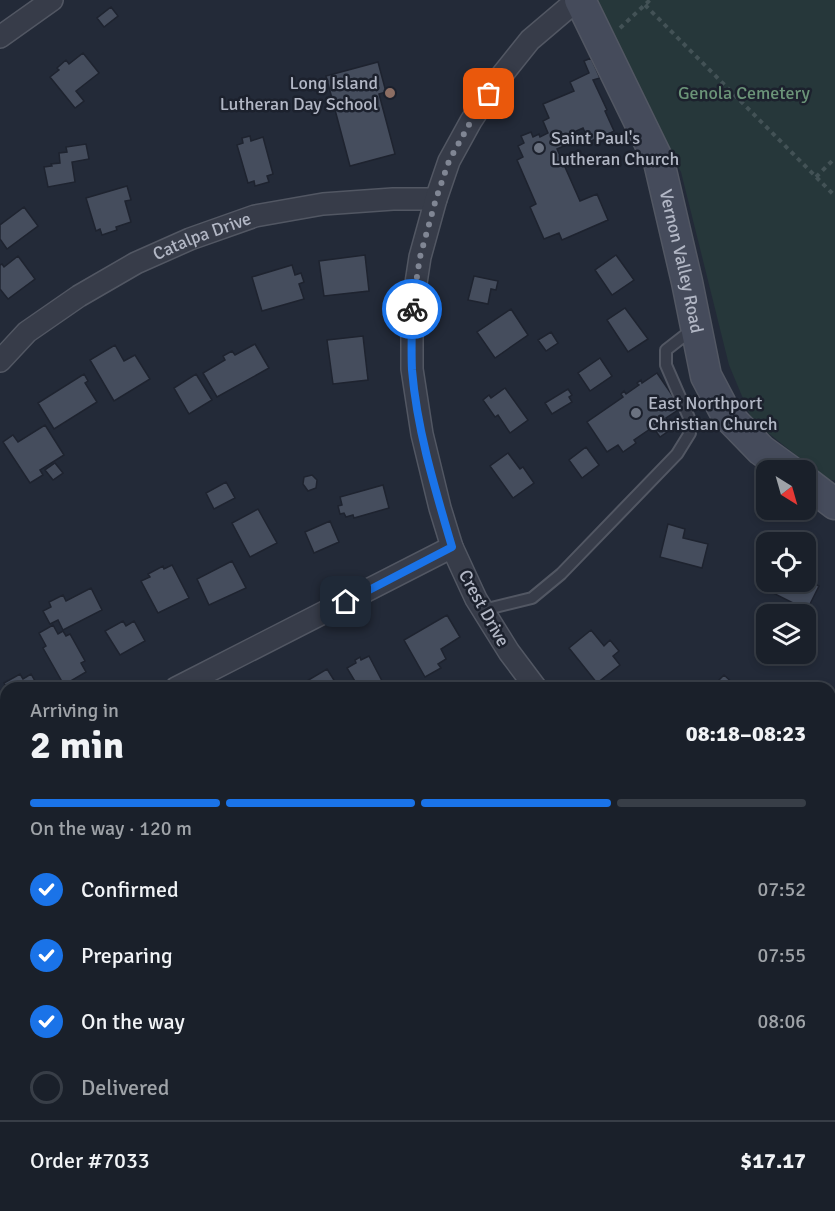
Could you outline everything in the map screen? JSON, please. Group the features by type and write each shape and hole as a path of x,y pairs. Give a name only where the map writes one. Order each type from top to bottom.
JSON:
{"main road":[{"name":"Vernon Valley Road","path":"579,0 659,162 706,376 726,414 761,450 775,460"},
{"path":"816,490 835,504"}],"street":[{"path":"0,37 52,0"},
{"name":"Crest Drive","path":"531,682 508,652 476,599 452,547 422,434 412,369 412,309 420,257 436,199 452,156 471,121 498,80 530,40 579,0"},
{"name":"Catalpa Drive","path":"0,361 27,332 80,296 136,263 190,239 255,216 323,204 393,198 436,199"},
{"path":"188,682 452,547"}],"lane":[{"path":"483,610 532,598 561,574 677,454 690,433 690,420 666,365 666,350 696,327"}],"path":[{"path":"602,45 650,0"},
{"path":"645,5 835,196"},
{"path":"816,177 835,158"}],"green space":[{"name":"Genola Cemetery","path":"594,0 835,0 835,480 827,480 816,471 816,460 802,460 752,420 729,365 681,172"}],"building":[{"path":"111,7 118,16 104,27 97,18"},
{"path":"83,53 99,73 76,91 84,101 75,108 50,77 66,60 69,64"},
{"name":"Saint Paul's Lutheran Church","path":"591,58 600,78 593,80 614,131 606,135 608,139 600,142 598,138 589,142 583,128 567,135 571,143 557,149 580,201 597,194 608,220 562,240 559,233 544,239 530,207 536,204 517,160 523,157 518,146 524,143 521,136 531,132 533,137 539,134 540,137 548,133 543,121 549,118 543,104 574,91 570,82 589,73 584,61"},
{"path":"378,62 386,92 379,94 395,154 350,166 326,76"},
{"path":"250,136 251,141 263,137 273,174 267,176 269,182 255,186 254,181 248,183 237,145 243,143 242,138"},
{"path":"86,144 89,159 72,162 75,182 48,187 44,167 60,163 59,153 67,152 66,147"},
{"path":"127,186 131,200 125,201 131,222 102,235 100,229 96,231 86,198"},
{"path":"24,207 38,226 7,249 0,239 0,225"},
{"path":"365,255 369,291 324,296 319,261"},
{"path":"616,255 634,280 612,295 595,270"},
{"path":"18,256 35,279 8,299 0,289 0,265 4,267"},
{"path":"292,265 295,275 301,273 304,282 299,284 304,299 262,311 252,277"},
{"path":"474,276 498,281 496,290 491,289 488,304 468,300"},
{"path":"625,308 648,339 628,352 607,320"},
{"path":"511,309 528,335 495,358 477,332"},
{"path":"551,332 558,343 546,351 538,340"},
{"path":"363,336 368,380 333,384 327,340"},
{"path":"255,344 269,368 217,397 203,373 225,360 223,356 232,351 235,355"},
{"path":"115,345 124,361 135,355 150,379 114,401 90,360"},
{"path":"600,358 612,376 590,391 578,373"},
{"name":"East Northport Christian Church","path":"657,373 681,408 666,418 673,428 660,437 653,427 634,440 636,443 623,452 618,445 607,452 587,422 623,397 621,394 624,391 626,394 639,385 637,383 641,380 642,383"},
{"path":"84,374 88,381 85,383 97,402 54,429 38,403"},
{"path":"196,374 212,400 189,414 174,388"},
{"path":"505,388 528,420 510,433 498,415 495,417 483,400 489,395 491,398"},
{"path":"568,389 572,395 569,397 572,402 552,414 545,403"},
{"path":"45,425 64,455 40,470 43,475 30,483 3,442 13,435 18,442"},
{"path":"586,447 599,465 582,478 569,460"},
{"path":"508,453 520,469 523,467 534,483 513,498 490,466"},
{"path":"55,463 63,473 53,480 45,470"},
{"path":"312,475 317,480 316,488 308,491 303,484 304,477"},
{"path":"226,482 235,498 214,509 206,493"},
{"path":"383,485 389,508 354,518 353,515 346,517 344,513 340,514 338,506 342,505 340,497"},
{"path":"258,509 277,543 250,557 232,523"},
{"path":"330,521 339,542 314,553 305,532"},
{"path":"668,524 685,529 683,538 708,544 702,568 660,557"},
{"path":"232,561 246,588 209,605 197,579"},
{"path":"172,565 189,598 158,613 141,581 150,577 148,574 163,566 164,569"},
{"path":"91,588 102,610 63,630 58,620 50,624 43,611 51,607 49,602 63,595 66,601"},
{"path":"816,592 810,604 795,604 773,593"},
{"path":"447,615 460,637 441,649 446,659 438,664 441,668 425,677 404,640"},
{"path":"123,621 126,626 134,621 145,641 120,655 105,631"},
{"path":"53,625 58,634 63,631 66,636 70,634 85,661 81,663 86,672 69,682 62,682 43,648 46,646 39,633"},
{"path":"591,630 604,646 610,640 619,651 613,656 620,665 596,682 569,648"},
{"path":"369,656 382,681 355,682 347,668 356,663 355,660 360,657 361,660"},
{"path":"327,669 335,682 305,682"},
{"path":"20,674 23,679 31,674 36,682 6,682"},
{"path":"724,675 732,682 717,682"}],"way so far":[{"path":"412,309 420,257 449,161 489,94"}],"place":[{"name":"Long Island Lutheran Day School","path":"390,93"},
{"name":"Saint Paul's Lutheran Church","path":"539,148"},
{"name":"East Northport Christian Church","path":"636,413"}],"route":[{"path":"346,602 452,547 422,434 412,369 412,309"}]}
